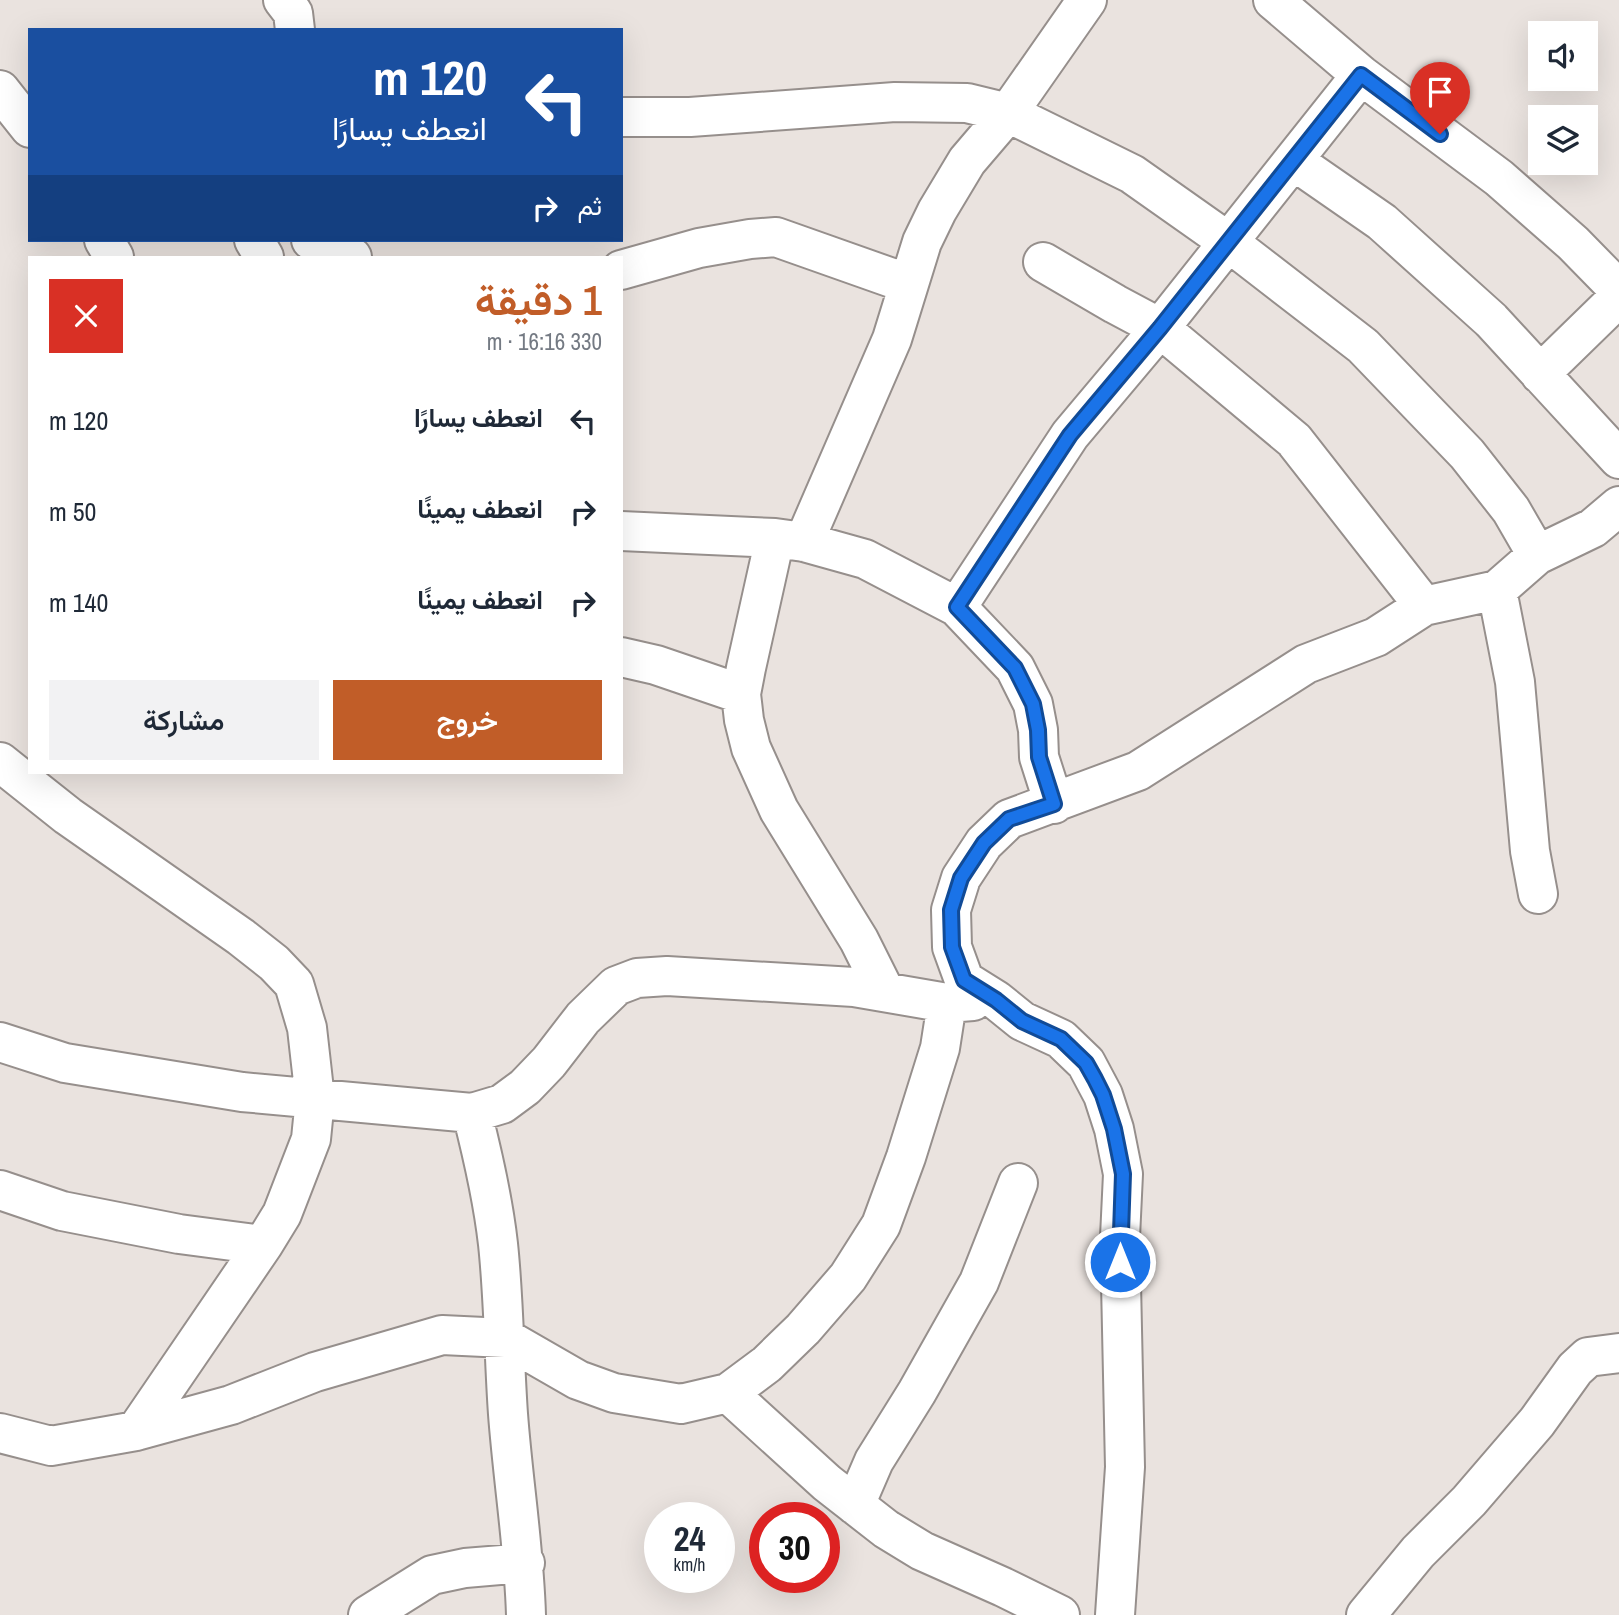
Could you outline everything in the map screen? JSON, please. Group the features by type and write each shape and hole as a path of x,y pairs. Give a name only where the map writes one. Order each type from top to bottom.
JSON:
{"street":[{"path":"283,0 293,13 295,28"},
{"path":"884,992 859,940 779,810 751,748 741,694 790,540 892,339 922,242 937,211 967,161 1008,113 1087,0"},
{"path":"1273,0 1361,75 1499,178 1573,243 1619,290"},
{"path":"957,607 1070,435 1160,328 1361,75"},
{"path":"0,90 28,125"},
{"path":"623,117 691,117 895,102 967,103 1008,113 1132,174 1227,241 1363,346 1467,454 1511,510 1537,555"},
{"path":"1294,161 1382,222 1490,320 1619,459"},
{"path":"623,269 699,248 776,237 909,284"},
{"path":"316,242 350,256"},
{"path":"1043,262 1160,328 1294,440 1424,606"},
{"path":"1540,374 1619,297"},
{"path":"1115,1615 1125,1467 1120,1237 1123,1174 1114,1129 1103,1095 1086,1063 1061,1039 1022,1021 996,1000 964,980 952,947 951,910 961,878 984,843 1009,819 1138,771 1306,663 1376,638 1424,606 1497,590 1537,555 1593,528 1619,506"},
{"path":"623,531 790,540 865,559 957,607 1015,668 1033,704 1039,757 1054,804"},
{"path":"1497,590 1515,682 1530,851 1538,894"},
{"path":"623,657 656,665 741,694"},
{"path":"0,762 68,816 274,963 294,984 307,1028 315,1099 311,1139 282,1214 136,1431"},
{"path":"0,1042 65,1063 242,1092 472,1113 502,1104 526,1087 600,1000 616,986 637,978 720,978 855,988 947,1003 996,1000"},
{"path":"0,1433 51,1446 136,1431 231,1405 315,1372 442,1335 505,1338 578,1380 614,1393 681,1404 728,1394 767,1364 803,1329 848,1277 881,1225 906,1157 940,1048 947,1003"},
{"path":"472,1113 486,1168 498,1243 508,1413 524,1563 526,1615"},
{"path":"855,1505 874,1461 917,1392 979,1282 1018,1183"},
{"path":"0,1190 62,1211 179,1234 263,1245"},
{"path":"1366,1615 1418,1552 1469,1501 1537,1422 1575,1369 1588,1357 1619,1353"},
{"path":"728,1394 886,1529 922,1551 1060,1615"},
{"path":"368,1615 432,1576 465,1568 524,1563"}],"route":[{"path":"1120,1262 1123,1174 1114,1129 1095,1079 1086,1063 1061,1039 1022,1021 996,1000 964,980 952,947 951,910 961,878 984,843 1009,819 1054,804 1039,757 1033,704 1015,668 957,607 1070,435 1160,328 1361,75 1440,134"}]}
